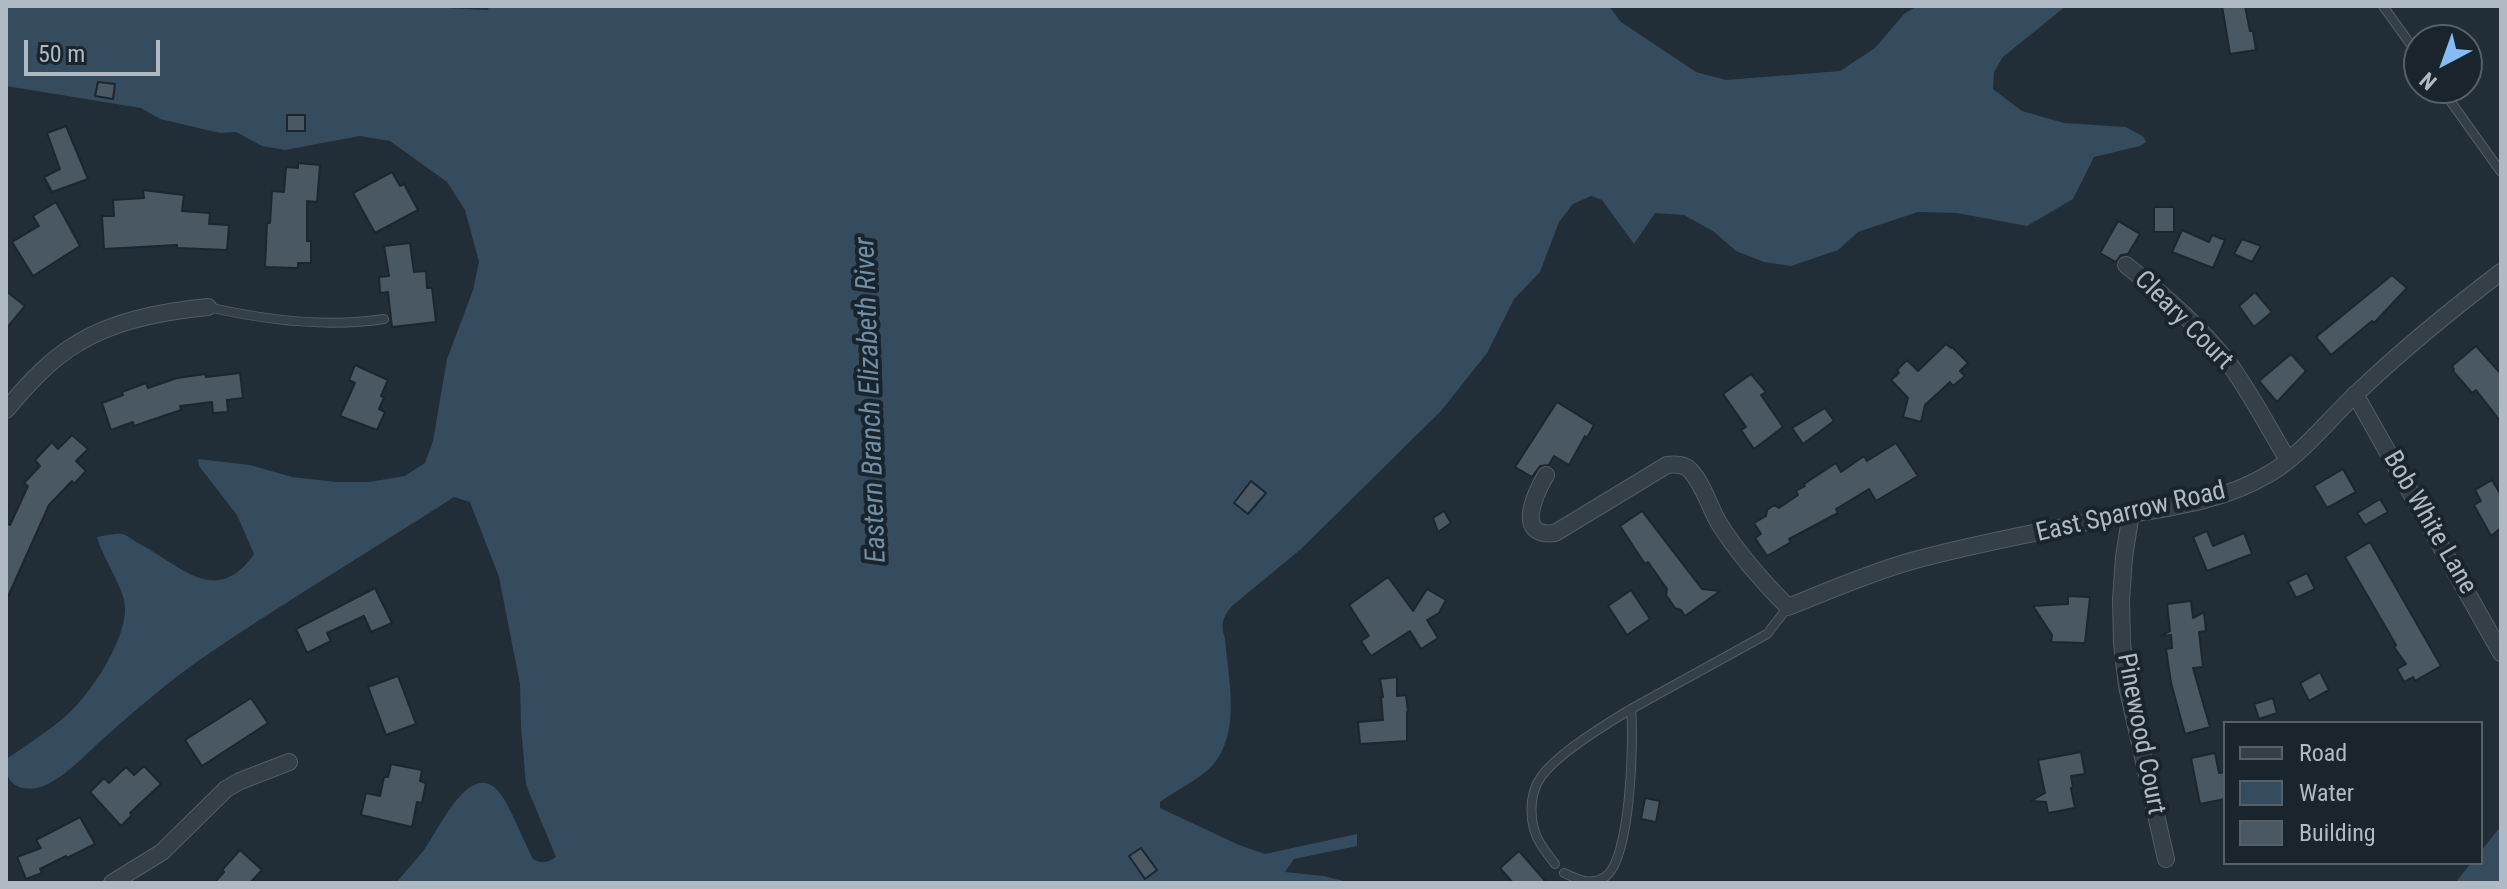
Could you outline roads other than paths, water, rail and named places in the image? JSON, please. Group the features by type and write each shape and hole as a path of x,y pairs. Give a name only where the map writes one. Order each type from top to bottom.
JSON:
{"street":[{"name":"Cleary Court","path":"2126,265 2166,297 2216,347 2235,372 2288,460"},
{"name":"East Sparrow Road","path":"1788,607 1846,583 1967,547 2200,502 2232,492 2268,475 2288,460 2355,394 2501,272"},
{"path":"6,410 26,386 80,342 149,316 208,307"},
{"name":"Bob White Lane","path":"2355,394 2501,653"},
{"path":"1546,475 1536,492 1530,512 1531,523 1546,534 1555,533 1667,465 1684,466 1692,472 1718,522 1736,548 1760,579 1788,607"},
{"name":"Pinewood Court","path":"2131,513 2121,600 2122,643 2127,686 2166,859"},
{"path":"112,883 162,852 226,789 289,762"}],"lane":[{"path":"2383,6 2403,34"},
{"path":"2452,104 2501,172"},
{"path":"208,307 250,317 330,323 357,324 384,319"},
{"path":"1555,864 1538,842 1532,821 1536,786 1542,775 1600,728 1767,634 1788,607"},
{"path":"1564,873 1581,881 1592,882 1612,869 1619,852 1629,795 1634,734 1631,709"}],"water":[{"name":"Eastern Branch Elizabeth River","path":"6,6 408,6 488,10 489,6 1609,6 1621,22 1696,72 1726,80 1840,71 1875,48 1904,14 1917,6 2066,6 2003,57 1994,72 1993,89 2022,111 2064,123 2126,127 2144,137 2146,142 2094,157 2073,199 2027,226 1957,213 1918,212 1858,232 1838,250 1791,266 1764,262 1736,251 1713,231 1684,215 1655,213 1634,244 1602,200 1591,196 1573,204 1559,222 1540,272 1514,299 1487,353 1441,411 1301,549 1229,610 1223,625 1231,705 1227,737 1221,752 1207,771 1160,802 1160,808 1265,854 1357,834 1357,846 1294,859 1285,872 1324,876 1351,883 396,883 424,850 456,801 477,784 488,784 499,792 533,859 544,862 556,857 526,785 520,684 499,577 470,502 454,497 198,661 150,698 56,780 32,789 17,786 8,776 8,758 54,726 77,705 98,678 116,645 125,613 124,600 97,537 124,535 183,570 211,580 226,578 240,570 254,554 237,515 199,466 198,459 250,465 292,477 336,482 369,482 405,476 425,463 433,441 447,359 473,290 479,262 465,210 447,182 390,141 360,136 285,150 262,146 236,132 220,133 160,119 141,108 6,86"},
{"path":"2501,826 2501,883 2455,883 2469,865 2483,865 2483,848"}]}
